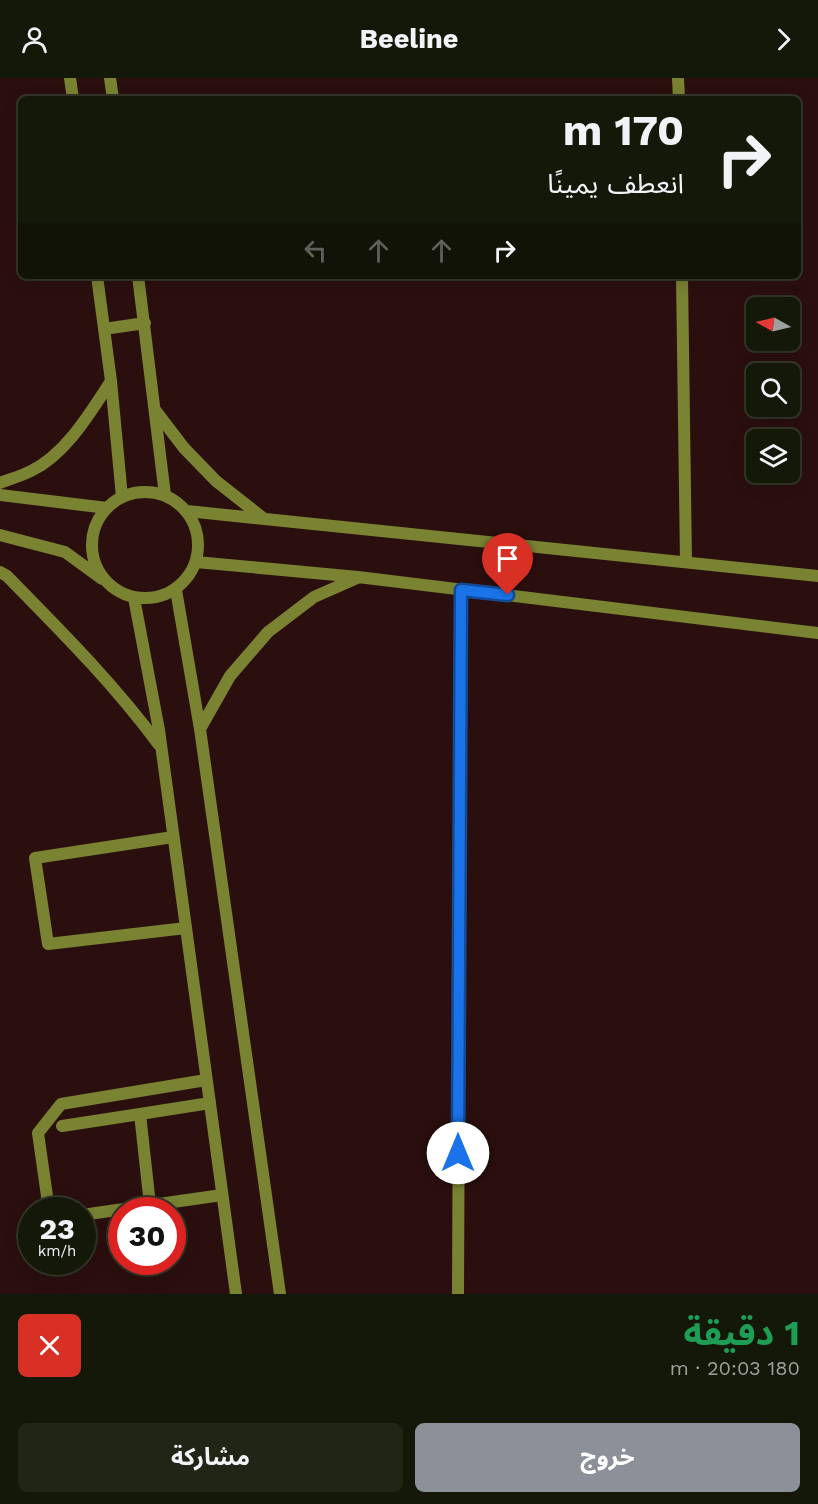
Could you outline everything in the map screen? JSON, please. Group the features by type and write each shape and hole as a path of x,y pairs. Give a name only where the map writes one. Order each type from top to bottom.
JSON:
{"street":[{"path":"70,78 73,96"},
{"path":"110,78 113,96"},
{"path":"678,78 679,96"},
{"path":"97,279 111,381 122,497"},
{"path":"138,279 165,495"},
{"path":"682,279 686,562"},
{"path":"104,329 145,323"},
{"path":"0,483 32,471 54,455 91,412 111,381"},
{"path":"155,410 184,448 216,481 264,519"},
{"path":"0,535 65,552 115,590 134,598 163,596 176,590 188,578 196,562 199,544 196,527 187,511 177,501 150,491 135,492 122,497 107,508 97,521 92,554 97,569 107,583"},
{"path":"0,495 107,508"},
{"path":"187,511 818,576"},
{"path":"196,562 358,577 818,633"},
{"path":"0,572 7,576 126,700 161,748"},
{"path":"200,729 230,676 268,632 314,597 358,577"},
{"path":"176,590 200,729 280,1294"},
{"path":"458,1294 461,590"},
{"path":"134,598 161,748 236,1294"},
{"path":"173,837 35,858 48,944 186,928"},
{"path":"47,1197 38,1133 61,1104 206,1080"},
{"path":"62,1126 210,1103"},
{"path":"140,1114 149,1197"},
{"path":"186,1200 222,1194"}],"shaded area":[{"path":"0,78 818,78 818,1294 0,1294"}],"route":[{"path":"458,1153 461,590 508,595"}]}
